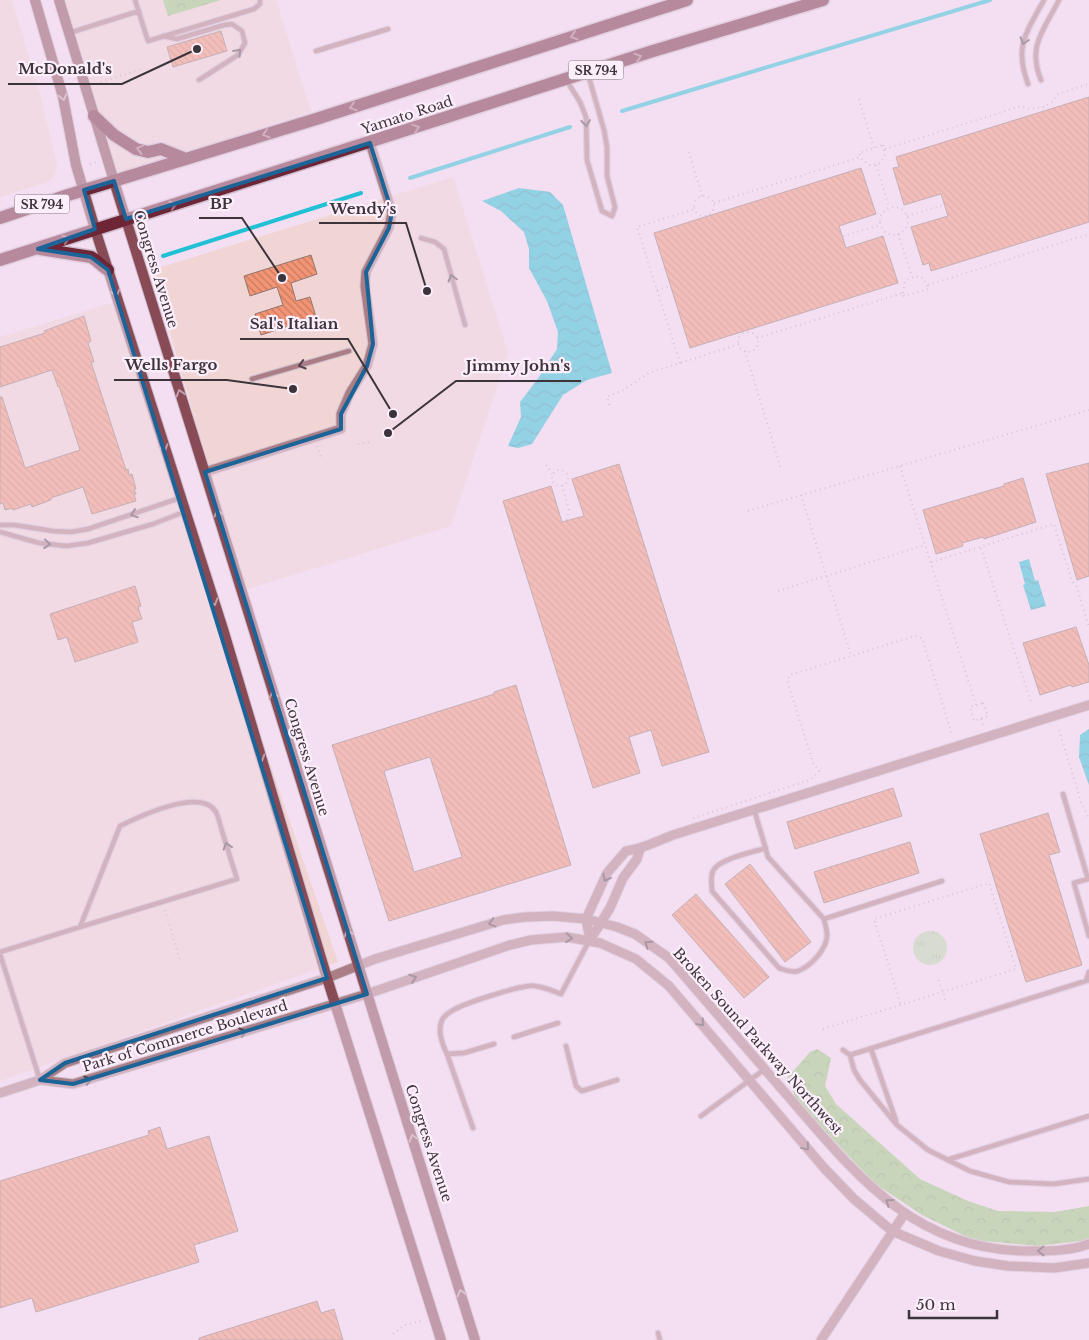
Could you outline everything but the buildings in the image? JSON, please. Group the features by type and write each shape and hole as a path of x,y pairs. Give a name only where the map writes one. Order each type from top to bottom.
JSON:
{"main road":[{"path":"35,0 63,97 76,165 180,498 226,638 327,978 441,1340"},
{"name":"Congress Avenue","path":"59,0 475,1340"},
{"name":"Yamato Road","path":"2,216 313,120 687,0"},
{"name":"Yamato Road","path":"0,260 587,72 823,0"},
{"path":"94,116 114,135 136,149 148,152 161,149 186,158"},
{"path":"38,248 91,257 100,266 108,270"}],"street":[{"path":"205,472 341,429 340,414 350,393 367,366 373,344 365,286 366,272 388,228 392,212 370,143"},
{"path":"590,940 586,919 607,873 626,851 640,849 673,835 754,809 1089,705"},
{"path":"590,940 610,908 623,878 637,859 640,849"},
{"name":"Broken Sound Parkway Northwest","path":"358,966 375,959 503,920 525,916 586,919 617,926 634,934 668,958 858,1174 886,1200 905,1213 937,1231 966,1243 1008,1251 1046,1251 1089,1244"},
{"path":"367,994 517,943 567,937 590,940 636,959 669,986 824,1169 854,1199 892,1231 939,1251 975,1261 1008,1266 1054,1268 1089,1263"},
{"name":"Park of Commerce Boulevard","path":"0,1093 40,1080 65,1063 327,978 358,966"},
{"name":"Park of Commerce Boulevard","path":"40,1080 73,1084 367,994"},
{"path":"821,1340 905,1213"}],"lane":[{"path":"135,0 148,40 254,9 260,4 260,0"},
{"path":"1028,84 1022,61 1023,42 1044,0"},
{"path":"1041,80 1035,63 1035,50 1059,0"},
{"path":"69,33 138,11"},
{"path":"162,36 177,38 232,24 242,31 245,42 238,55 199,80"},
{"path":"316,51 388,29"},
{"path":"566,80 580,102 586,117 587,160 602,211 612,216 614,207 607,176 607,147 587,72"},
{"path":"421,238 435,242 444,249 465,325"},
{"path":"252,379 349,351"},
{"path":"0,525 71,532 88,529 180,498"},
{"path":"0,532 39,543 67,546 88,543 153,524 185,511"},
{"path":"1063,794 1088,879 1074,883 1089,936"},
{"path":"40,1080 0,953 237,879 216,813 209,804 192,801 166,807 120,826 80,927"},
{"path":"754,809 766,848 768,857 824,919 827,934 824,949 797,971 779,968 712,891 712,872 716,866 766,848"},
{"path":"824,919 942,881"},
{"path":"474,1128 442,1043 440,1030 442,1020 450,1012 463,1006 518,988 534,986 561,994 590,940"},
{"path":"850,1055 1088,980 1089,972"},
{"path":"514,1037 558,1023"},
{"path":"447,1054 464,1053 494,1044"},
{"path":"566,1046 578,1090 582,1091 617,1080"},
{"path":"872,1048 897,1125"},
{"path":"842,1050 850,1055 854,1070 860,1080 897,1125 928,1150 947,1160 970,1171 1009,1182 1054,1184 1089,1179"},
{"path":"701,1116 764,1069"},
{"path":"947,1160 1089,1116"},
{"path":"658,1333 660,1340"}],"path":[{"path":"101,82 142,70"},
{"path":"885,149 1021,106 1030,109 1044,107 1052,102 1058,94 1089,84"},
{"path":"859,99 874,148"},
{"path":"883,145 885,149 884,159 876,165 866,164 860,157 859,152 883,145"},
{"path":"689,152 702,197"},
{"path":"714,203 860,157"},
{"path":"90,164 98,161"},
{"path":"876,165 889,207"},
{"path":"702,197 709,198 714,203 714,209 707,215 699,214 695,209 695,203 702,197"},
{"path":"907,216 944,205"},
{"path":"889,207 902,209 907,216 906,227 898,234 887,233 880,225 880,216 889,207"},
{"path":"680,363 637,227 695,209"},
{"path":"843,236 880,225"},
{"path":"898,234 912,276"},
{"path":"928,285 1089,235"},
{"path":"757,338 903,293 904,296 929,289 926,281 920,276 912,276 905,281 902,288 903,293"},
{"path":"657,290 670,286"},
{"path":"738,344 739,338 746,332 753,333 757,338 756,347 751,351 745,351"},
{"path":"610,405 607,397 631,386 649,372 738,344"},
{"path":"738,344 745,351 781,469"},
{"path":"748,511 1089,410"},
{"path":"358,444 370,442"},
{"path":"318,448 321,457"},
{"path":"546,464 556,485 562,485 568,479 566,473 561,470 552,474"},
{"path":"900,466 976,705"},
{"path":"562,485 569,510 566,521"},
{"path":"801,495 851,656"},
{"path":"931,562 1054,524 1072,581 1077,587 1089,628"},
{"path":"778,591 925,545"},
{"path":"981,547 1032,705"},
{"path":"691,820 694,816 810,780 819,771 813,763 787,680 790,675 914,636 922,638 951,731 950,734"},
{"path":"983,703 988,716 974,721 970,707 976,705 983,703"},
{"path":"1059,730 1081,802 1089,819"},
{"path":"823,1029 901,1005 1016,969 989,883 874,919 901,1005"},
{"path":"163,902 181,963"},
{"path":"938,980 946,1003"},
{"path":"393,1334 405,1325 423,1320"}],"highlighted area":[{"path":"370,143 392,212 389,228 366,272 373,344 367,366 341,414 341,429 205,472 367,994 73,1084 40,1080 65,1063 327,978 108,270 91,257 38,249 95,229 84,190 114,181 126,219"}],"shaded area":[{"path":"0,0 12,0 41,98 57,166 54,177 48,182 0,197"},
{"path":"63,0 276,0 311,112 116,173"},
{"path":"453,177 508,353 451,526 244,590 152,270"},
{"path":"112,303 338,962 0,1081 0,337"}],"green space":[{"path":"163,0 221,0 168,16"},
{"path":"930,931 937,932 942,936 946,941 946,955 942,960 937,964 930,965 923,964 918,960 914,955 913,948 914,941 918,936 923,932"},
{"path":"817,1049 831,1058 825,1086 836,1104 920,1179 968,1201 998,1211 1055,1212 1089,1206 1089,1240 1037,1246 973,1240 922,1215 874,1183 797,1101 787,1078 810,1052"}],"water":[{"path":"519,188 550,192 563,205 612,373 587,380 563,395 532,444 518,448 508,446 521,417 520,402 557,349 558,332 547,301 529,268 529,249 524,232 501,211 482,201"},
{"path":"1029,559 1035,581 1038,580 1046,606 1031,610 1023,585 1025,584 1019,562"},
{"path":"1089,729 1089,785 1079,757 1080,735"}],"waterway":[{"path":"622,111 990,0"},
{"path":"410,178 570,127"},
{"path":"163,256 361,193"}],"place":[{"name":"McDonald's","path":"197,49"},
{"name":"BP","path":"282,278"},
{"name":"Wendy's","path":"427,291"},
{"name":"Wells Fargo","path":"293,389"},
{"name":"Sal's Italian","path":"393,414"},
{"name":"Jimmy John's","path":"388,433"}]}
